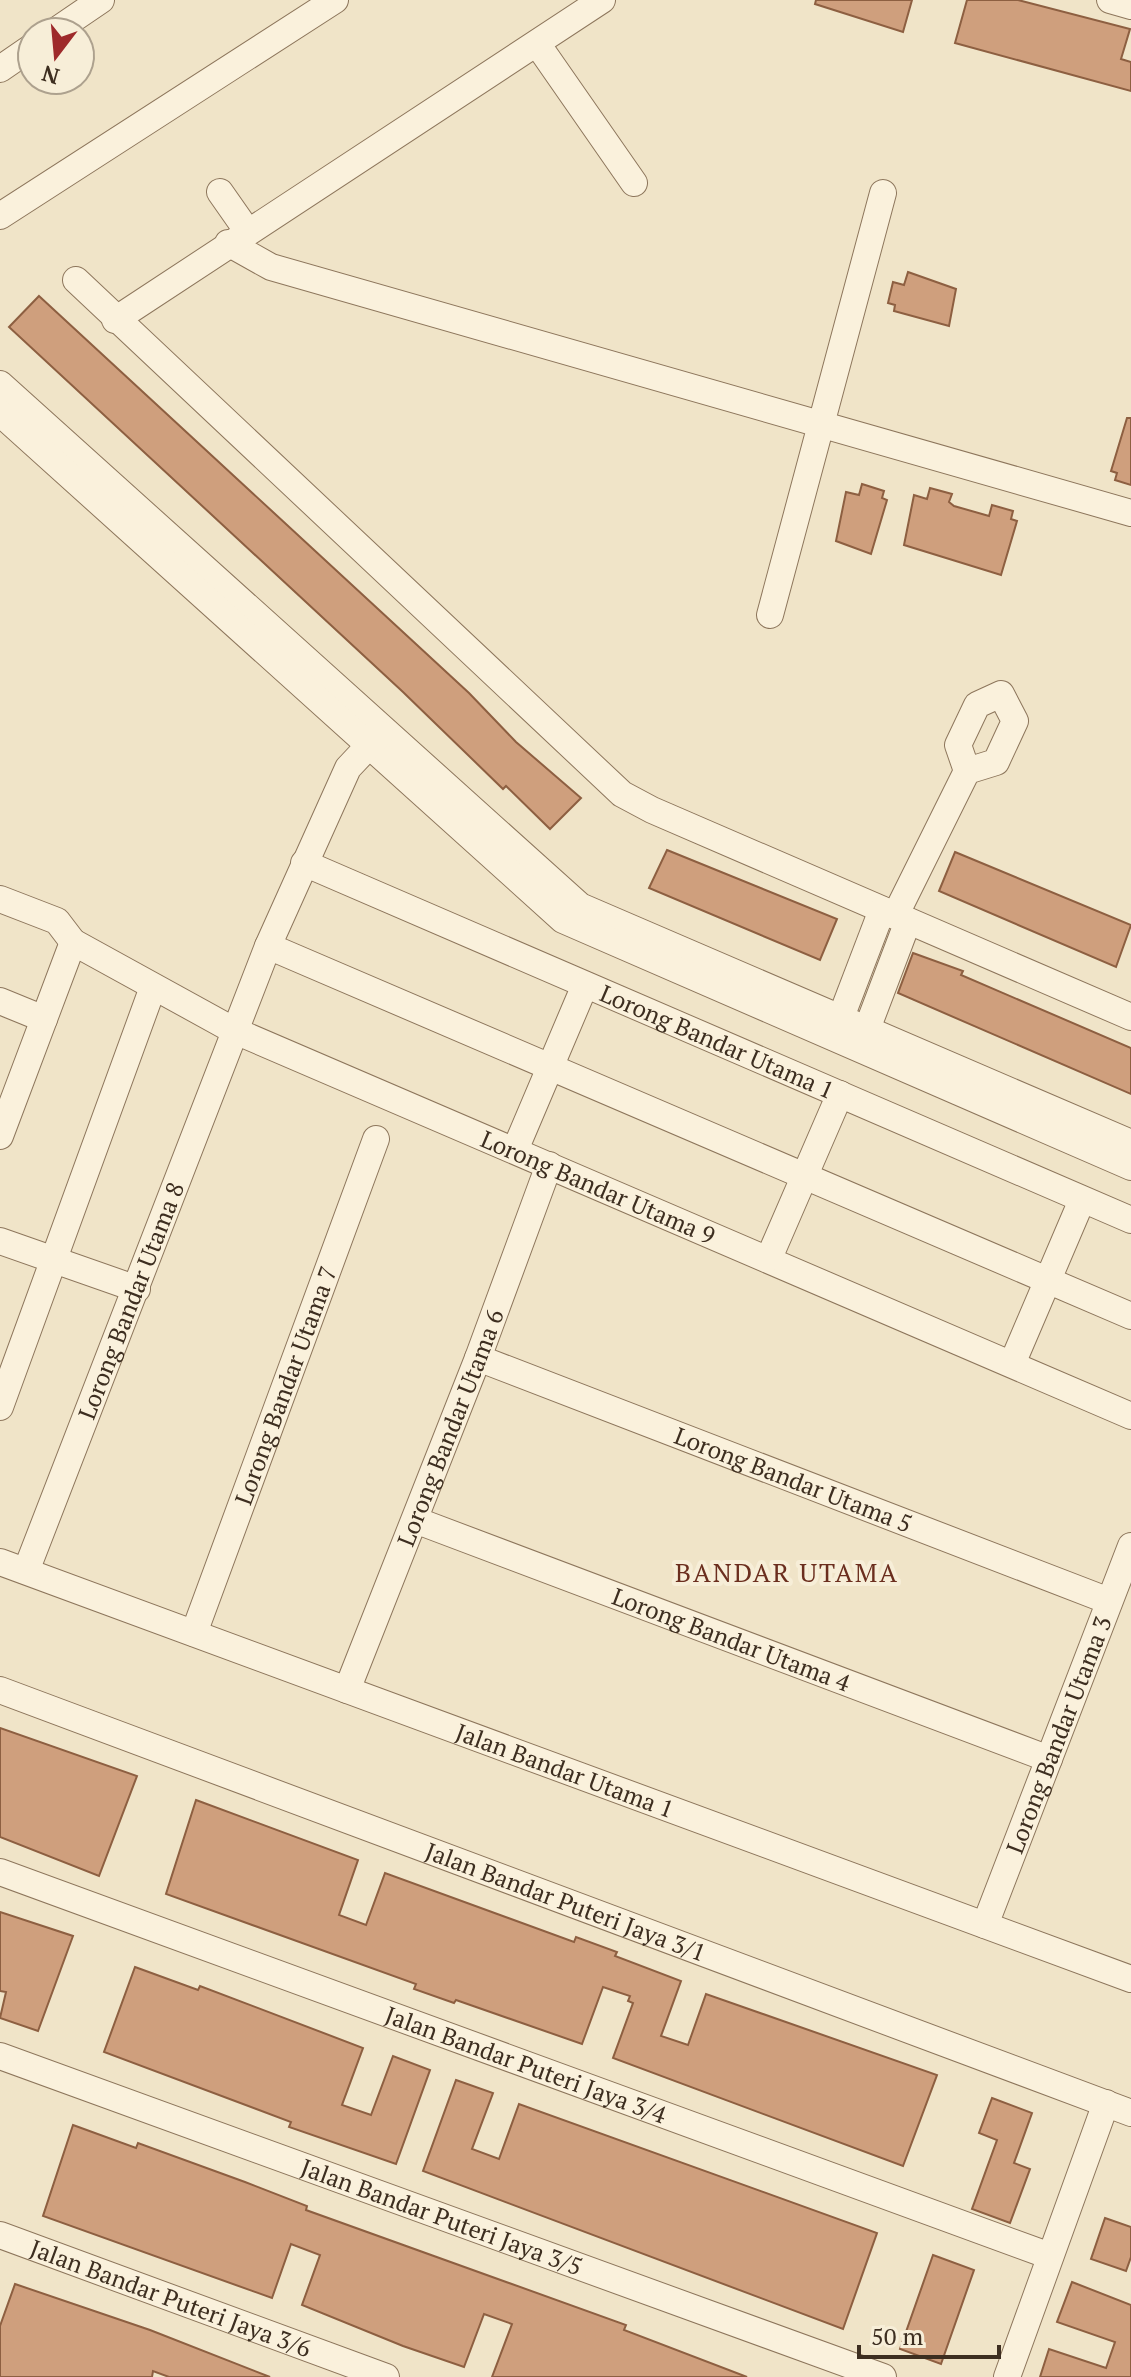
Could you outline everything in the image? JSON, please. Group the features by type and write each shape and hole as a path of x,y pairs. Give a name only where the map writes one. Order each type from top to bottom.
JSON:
{"street":[{"path":"78,16 101,0"},
{"path":"0,216 335,0"},
{"path":"115,320 538,45 602,0"},
{"path":"1110,0 1131,6"},
{"path":"538,45 634,183"},
{"path":"220,192 238,238 271,267 1131,513"},
{"path":"770,615 883,193"},
{"path":"76,280 622,794 1131,1017"},
{"path":"0,384 375,738"},
{"path":"0,413 375,738 580,906 1131,1167"},
{"name":"Lorong Bandar Utama 8","path":"26,1571 268,946 348,768 375,738"},
{"path":"837,1028 854,985 895,916 967,771"},
{"name":"Lorong Bandar Utama 1","path":"304,863 1131,1220"},
{"name":"Lorong Bandar Utama 9","path":"0,899 57,921 73,942 233,1030 1131,1416"},
{"path":"863,1040 880,995 895,916"},
{"path":"0,1136 7,1094 44,1019 73,942"},
{"path":"268,946 1131,1316"},
{"path":"515,1150 585,985"},
{"path":"854,985 880,995"},
{"path":"0,1407 153,987"},
{"path":"0,1001 44,1019"},
{"path":"863,1040 1131,1143"},
{"path":"769,1258 840,1094"},
{"name":"Lorong Bandar Utama 7","path":"194,1633 376,1139"},
{"name":"Lorong Bandar Utama 6","path":"347,1690 478,1358 549,1165"},
{"path":"1012,1364 1082,1200"},
{"path":"0,1241 137,1289"},
{"name":"Lorong Bandar Utama 5","path":"478,1358 1109,1601"},
{"name":"Lorong Bandar Utama 4","path":"415,1520 1049,1759"},
{"name":"Lorong Bandar Utama 3","path":"985,1925 1131,1546"},
{"name":"Jalan Bandar Utama 1","path":"0,1562 1131,1979"},
{"name":"Jalan Bandar Puteri Jaya 3/1","path":"0,1690 1131,2113"},
{"name":"Jalan Bandar Puteri Jaya 3/4","path":"0,1872 1050,2256"},
{"name":"Jalan Bandar Puteri Jaya 3/5","path":"0,2056 883,2377"},
{"path":"1007,2377 1106,2103"},
{"name":"Jalan Bandar Puteri Jaya 3/6","path":"0,2235 386,2377"}],"building":[{"path":"816,0 912,0 903,32 815,4"},
{"path":"967,0 1018,0 1130,29 1121,59 1131,62 1131,91 955,43"},
{"path":"908,272 956,289 949,326 894,311 895,305 888,303 893,282 904,285"},
{"path":"39,296 469,693 516,742 581,798 550,829 506,786 503,789 403,692 9,327"},
{"path":"1127,418 1131,418 1131,485 1115,480 1117,473 1111,471"},
{"path":"862,484 884,491 882,498 887,500 871,554 836,541 846,492 859,495"},
{"path":"930,488 952,494 949,502 954,506 989,516 992,505 1013,511 1011,519 1017,521 1001,575 904,545 914,495 927,499"},
{"path":"667,850 837,919 820,960 649,888"},
{"path":"955,852 1131,925 1116,967 939,891"},
{"path":"913,953 963,971 961,975 1131,1048 1131,1094 898,993"},
{"path":"0,1728 137,1776 99,1876 0,1837"},
{"path":"196,1800 358,1860 339,1915 366,1925 385,1873 574,1942 576,1937 617,1952 615,1956 681,1981 661,2036 688,2045 706,1994 937,2075 903,2166 613,2058 633,2003 628,2001 630,1996 603,1987 582,2044 456,2000 454,2003 414,1989 416,1984 166,1894"},
{"path":"0,1912 73,1936 38,2031 0,2018 6,1992 0,1991"},
{"path":"135,1967 198,1990 200,1986 363,2048 342,2105 371,2115 393,2056 430,2070 396,2164 289,2127 291,2122 104,2052"},
{"path":"456,2080 493,2093 472,2149 499,2159 519,2104 877,2233 843,2329 423,2171"},
{"path":"992,2098 1032,2113 1014,2163 1030,2169 1010,2223 972,2209 997,2140 979,2133"},
{"path":"73,2125 136,2148 138,2143 245,2182 307,2206 306,2210 626,2325 624,2330 747,2377 492,2377 512,2324 484,2314 464,2367 403,2346 302,2305 320,2255 291,2244 272,2298 43,2216"},
{"path":"1105,2218 1131,2227 1131,2257 1126,2271 1091,2259"},
{"path":"933,2255 974,2270 941,2364 900,2349"},
{"path":"1072,2282 1131,2305 1131,2377 1040,2377 1049,2349 1106,2368 1115,2342 1057,2322"},
{"path":"15,2284 150,2330 270,2377 169,2377 153,2371 152,2377 0,2377 0,2326"}],"district":[{"name":"BANDAR UTAMA","path":"787,1572"}]}
